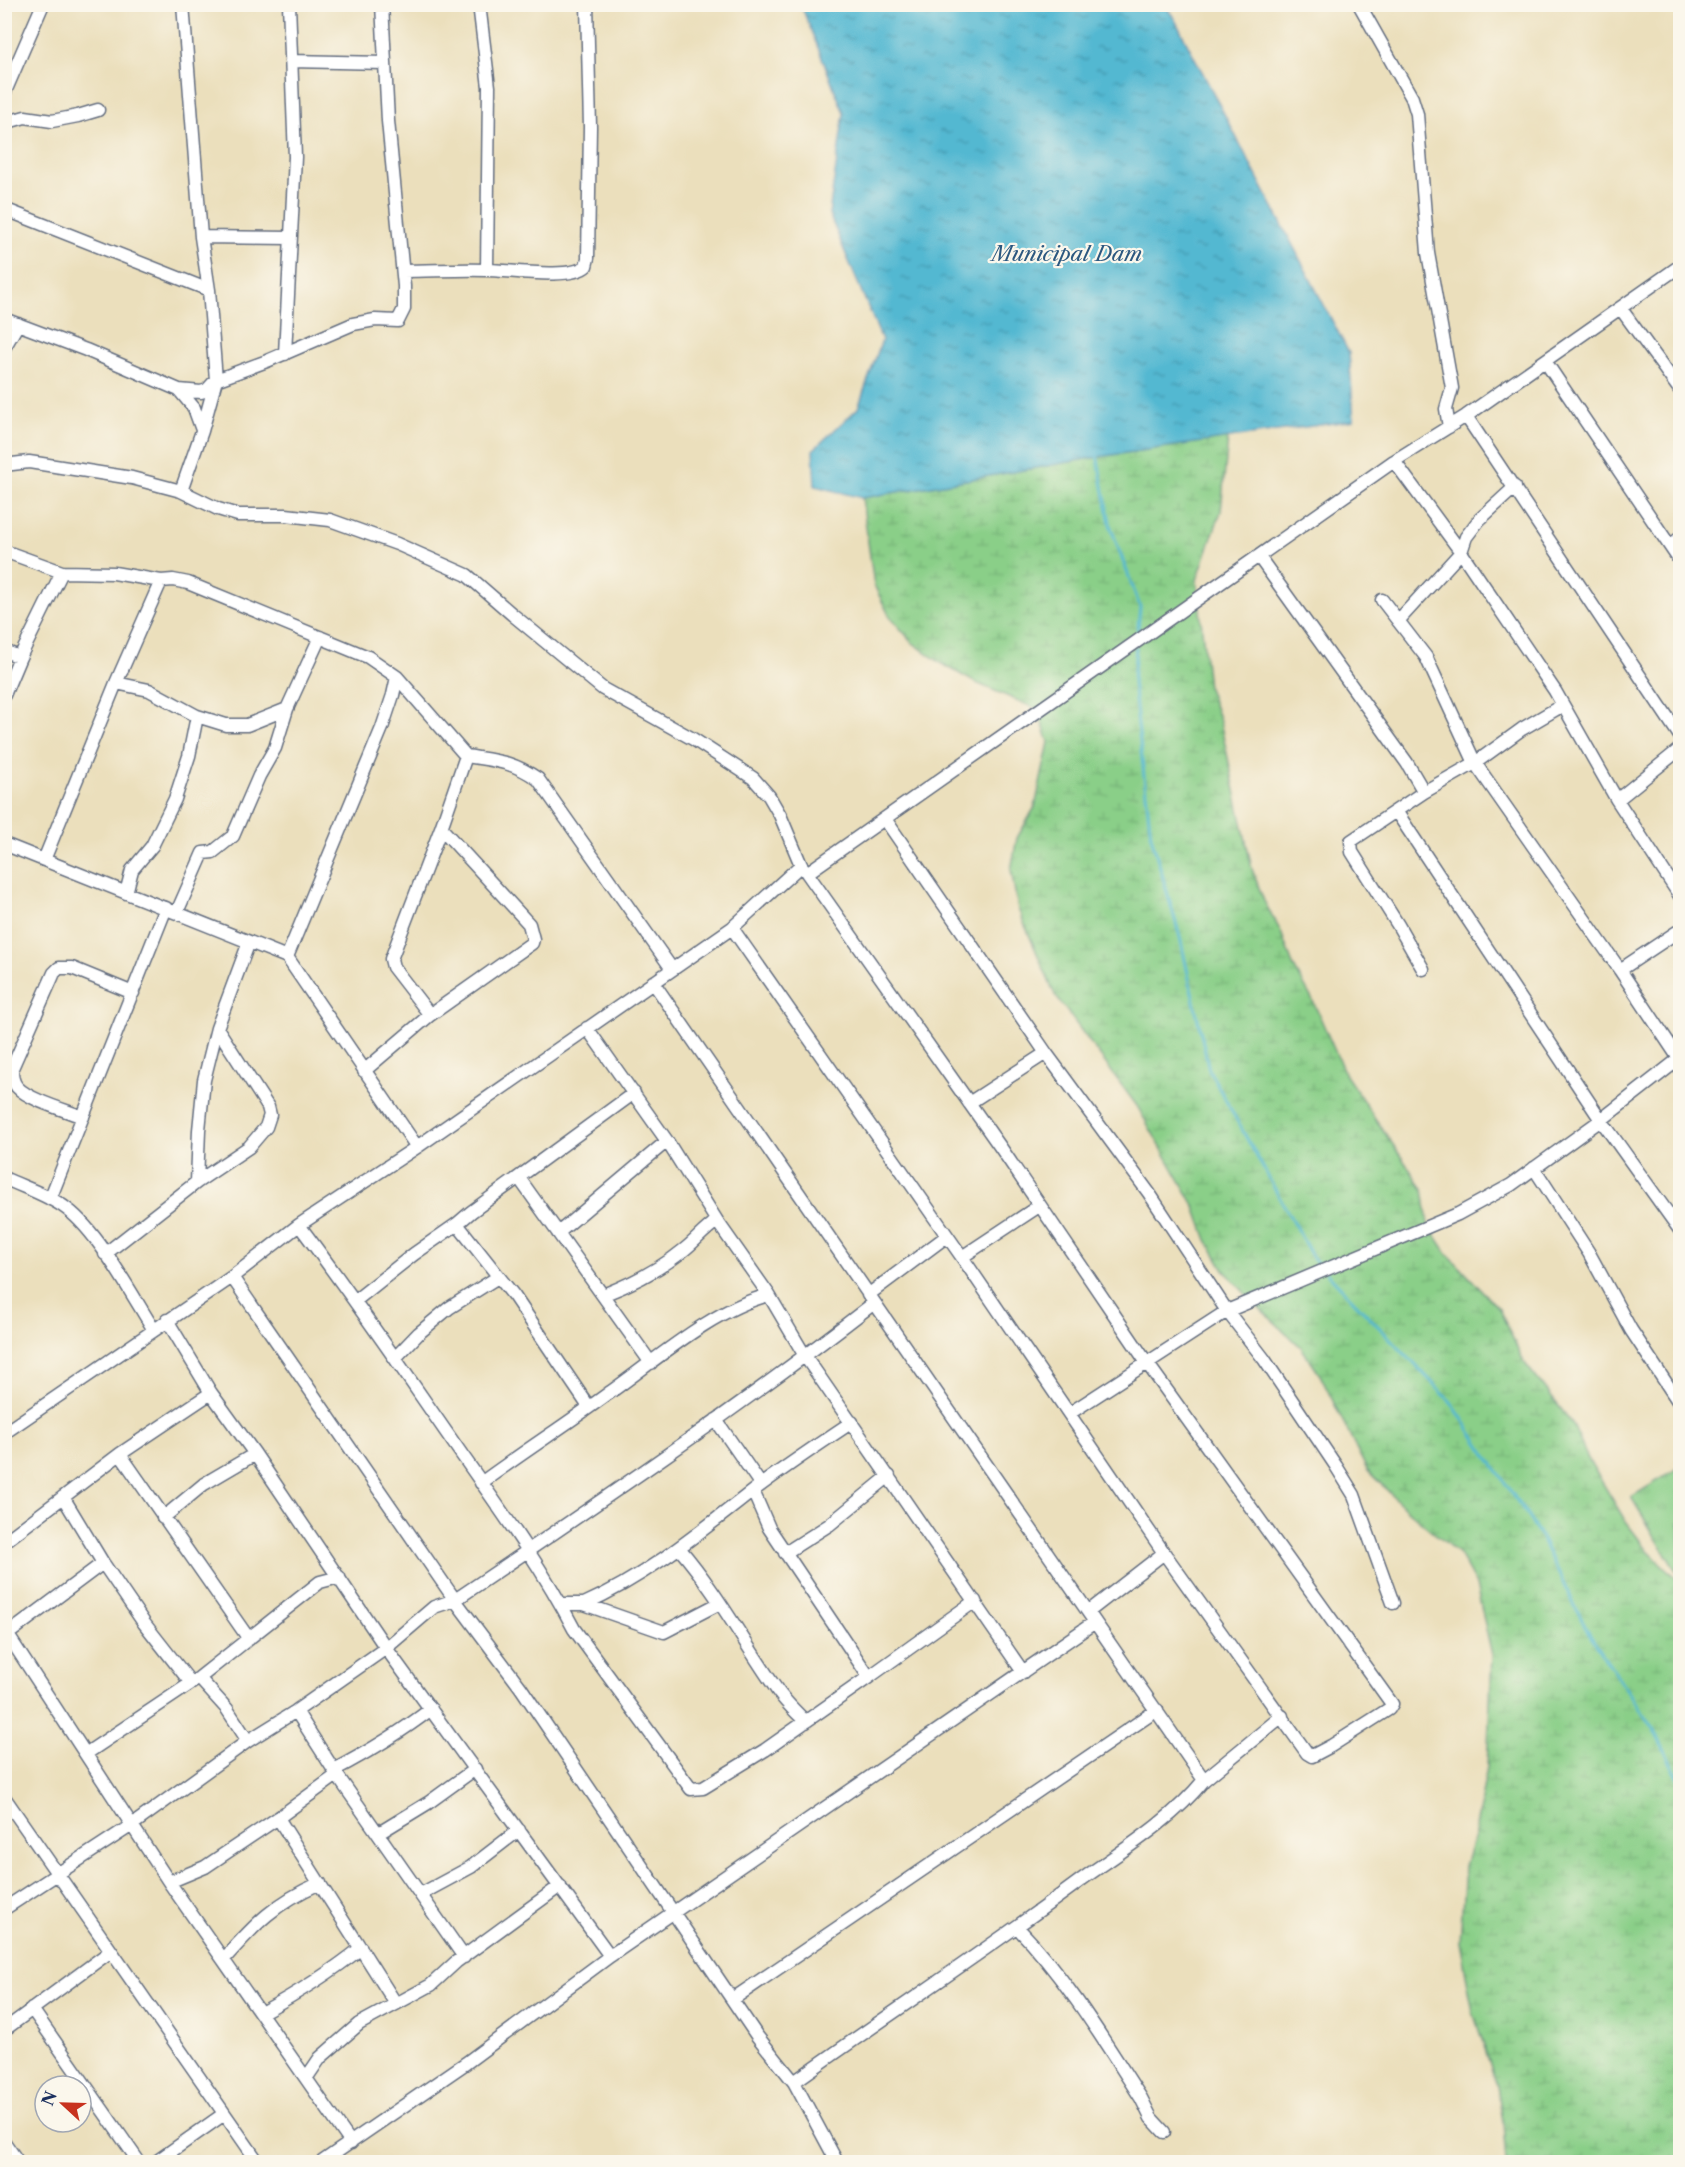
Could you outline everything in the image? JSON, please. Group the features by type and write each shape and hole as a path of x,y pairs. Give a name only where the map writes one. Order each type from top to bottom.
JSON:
{"street":[{"path":"4,94 44,4"},
{"path":"182,491 216,380 209,290 201,237 183,4"},
{"path":"285,354 295,158 290,4"},
{"path":"4,320 86,350 179,390 207,390 216,380 285,354 353,324 375,320 398,321 404,309 403,271 384,63 382,4"},
{"path":"479,4 489,87 487,270"},
{"path":"403,271 487,270 535,273 583,269 587,263 590,127 586,4"},
{"path":"1359,4 1412,98 1417,114 1428,253 1452,388 1446,409 1449,427"},
{"path":"291,61 384,63"},
{"path":"4,123 25,117 52,121 98,110"},
{"path":"4,209 209,290"},
{"path":"201,237 290,238"},
{"path":"4,1433 232,1277 298,1225 417,1147 732,928 804,869 885,819 1394,462 1466,416 1680,266"},
{"path":"1621,309 1680,390"},
{"path":"4,348 18,324"},
{"path":"1545,361 1680,561"},
{"path":"179,390 194,408 202,431"},
{"path":"1466,416 1680,736"},
{"path":"4,458 132,478 182,491 218,509 238,515 330,520 398,544 467,575 603,688 693,739 753,778 769,796 780,815 804,869 969,1103 1147,1363 1392,1704 1389,1708 1312,1756 1307,1753 1164,1553 1070,1413 732,928"},
{"path":"4,465 28,462"},
{"path":"1394,462 1461,552 1563,705 1617,800 1680,896"},
{"path":"1398,621 1461,552 1466,537 1479,520 1515,487"},
{"path":"1670,546 1680,538"},
{"path":"4,551 62,572 114,573 188,583 368,657 397,677 466,756 512,764 538,779 672,969"},
{"path":"1259,557 1407,763 1424,792"},
{"path":"4,695 62,572"},
{"path":"44,860 116,683 161,581"},
{"path":"1070,1413 1227,1311 1458,1214 1511,1185 1680,1059 1476,763 1426,657 1382,600"},
{"path":"50,1199 133,993 171,910 203,854 213,852 233,836 275,748 287,709 320,637"},
{"path":"4,651 20,657"},
{"path":"287,957 382,728 397,677"},
{"path":"116,683 149,690 197,716 226,725 247,725 287,709"},
{"path":"1423,969 1352,852 1350,846 1353,838 1424,792 1476,763 1522,729 1563,705"},
{"path":"126,893 132,870 152,846 175,799 189,756 197,716"},
{"path":"1617,800 1680,749"},
{"path":"430,1015 393,967 392,958 466,756"},
{"path":"1396,811 1601,1120 1680,1230"},
{"path":"885,819 1046,1053 1149,1193 1227,1311 1282,1385 1354,1495 1393,1603"},
{"path":"364,1071 430,1015 532,943 529,924 441,828"},
{"path":"4,843 287,957 417,1147"},
{"path":"1620,970 1680,930"},
{"path":"196,1182 204,1080 217,1028 249,942"},
{"path":"83,1117 25,1093 15,1085 12,1068 54,973 59,968 72,968 133,993"},
{"path":"653,982 1204,1780"},
{"path":"105,1254 196,1182 249,1147 266,1127 270,1115 268,1107 217,1028"},
{"path":"587,1028 667,1141 717,1221 769,1295 805,1356 1023,1672"},
{"path":"969,1103 1046,1053"},
{"path":"356,1300 414,1254 634,1093"},
{"path":"558,1233 667,1141"},
{"path":"1534,1168 1588,1253 1631,1330 1680,1404"},
{"path":"4,1178 50,1199 68,1210 84,1225 154,1330"},
{"path":"519,1178 651,1362"},
{"path":"962,1257 1039,1206"},
{"path":"603,1295 623,1287 683,1251 717,1221"},
{"path":"457,1224 498,1277 589,1407"},
{"path":"298,1225 356,1300 527,1552 561,1604 574,1629 691,1789 703,1788 765,1750 975,1601"},
{"path":"4,1909 132,1825 248,1741 296,1711 386,1648 434,1607 456,1600 716,1420 805,1356 947,1236"},
{"path":"232,1277 456,1600 521,1688 672,1914 757,2036 794,2082 837,2163"},
{"path":"395,1358 419,1333 449,1308 498,1277"},
{"path":"481,1483 716,1318 741,1304 769,1295"},
{"path":"167,1320 211,1393 386,1648 610,1956"},
{"path":"4,1542 120,1455 211,1393"},
{"path":"716,1420 757,1488 769,1528 869,1677"},
{"path":"584,1604 624,1585 679,1548 816,1445 852,1422"},
{"path":"163,1518 204,1484 255,1454"},
{"path":"120,1455 249,1639"},
{"path":"785,1553 829,1525 889,1476"},
{"path":"63,1497 103,1563 144,1623 195,1680 227,1709 248,1741"},
{"path":"679,1548 696,1568 776,1689 806,1722"},
{"path":"322,2163 466,2063 610,1956 1023,1672 1091,1617 1164,1553"},
{"path":"103,1563 6,1631 169,1882 307,2077 351,2144"},
{"path":"87,1753 195,1680 320,1582 339,1577"},
{"path":"561,1604 584,1604 664,1632 720,1603"},
{"path":"169,1882 205,1867 278,1818 336,1773 405,1729 430,1708"},
{"path":"733,1999 1157,1710"},
{"path":"296,1711 336,1773 464,1957"},
{"path":"794,2082 1017,1927 1155,1826 1195,1791 1204,1780 1282,1716"},
{"path":"379,1833 428,1803 475,1769"},
{"path":"4,1797 258,2163"},
{"path":"278,1818 396,2004"},
{"path":"421,1894 471,1867 519,1830"},
{"path":"224,1959 253,1926 274,1909 294,1895 320,1883"},
{"path":"307,2077 320,2058 351,2031 431,1985 464,1957 560,1886"},
{"path":"1017,1927 1062,1979 1141,2098 1151,2118 1164,2132"},
{"path":"261,2013 297,1993 361,1948"},
{"path":"4,2030 111,1951"},
{"path":"32,2009 139,2163"},
{"path":"156,2163 225,2114"},
{"path":"4,2142 18,2163"}],"green space":[{"path":"1228,438 1221,511 1197,580 1208,688 1220,721 1252,869 1264,901 1281,932 1293,965 1313,1001 1345,1074 1423,1189 1428,1224 1447,1253 1499,1309 1524,1362 1572,1423 1587,1457 1626,1522 1648,1551 1680,1582 1680,2162 1506,2162 1503,2121 1497,2086 1473,2012 1460,1942 1465,1866 1475,1833 1487,1767 1492,1655 1476,1585 1459,1554 1407,1510 1367,1470 1320,1375 1301,1347 1250,1299 1225,1271 1207,1240 1195,1207 1137,1106 1055,995 1018,909 1011,870 1017,838 1035,807 1049,742 1037,709 974,682 913,643 890,617 874,585 862,498 1098,457"},
{"path":"1680,1467 1680,1568 1676,1571 1631,1497"}],"water":[{"name":"Municipal Dam","path":"801,5 1165,5 1174,18 1349,353 1354,420 1098,457 862,498 815,486 813,450 858,408 882,340 829,214 844,113"}],"waterway":[{"path":"1097,455 1111,528 1140,607 1137,637"},
{"path":"1136,647 1133,682 1151,836 1180,937 1209,1070 1313,1258 1322,1268"},
{"path":"1326,1272 1451,1402 1538,1532 1589,1634 1654,1730 1680,1781"}]}
